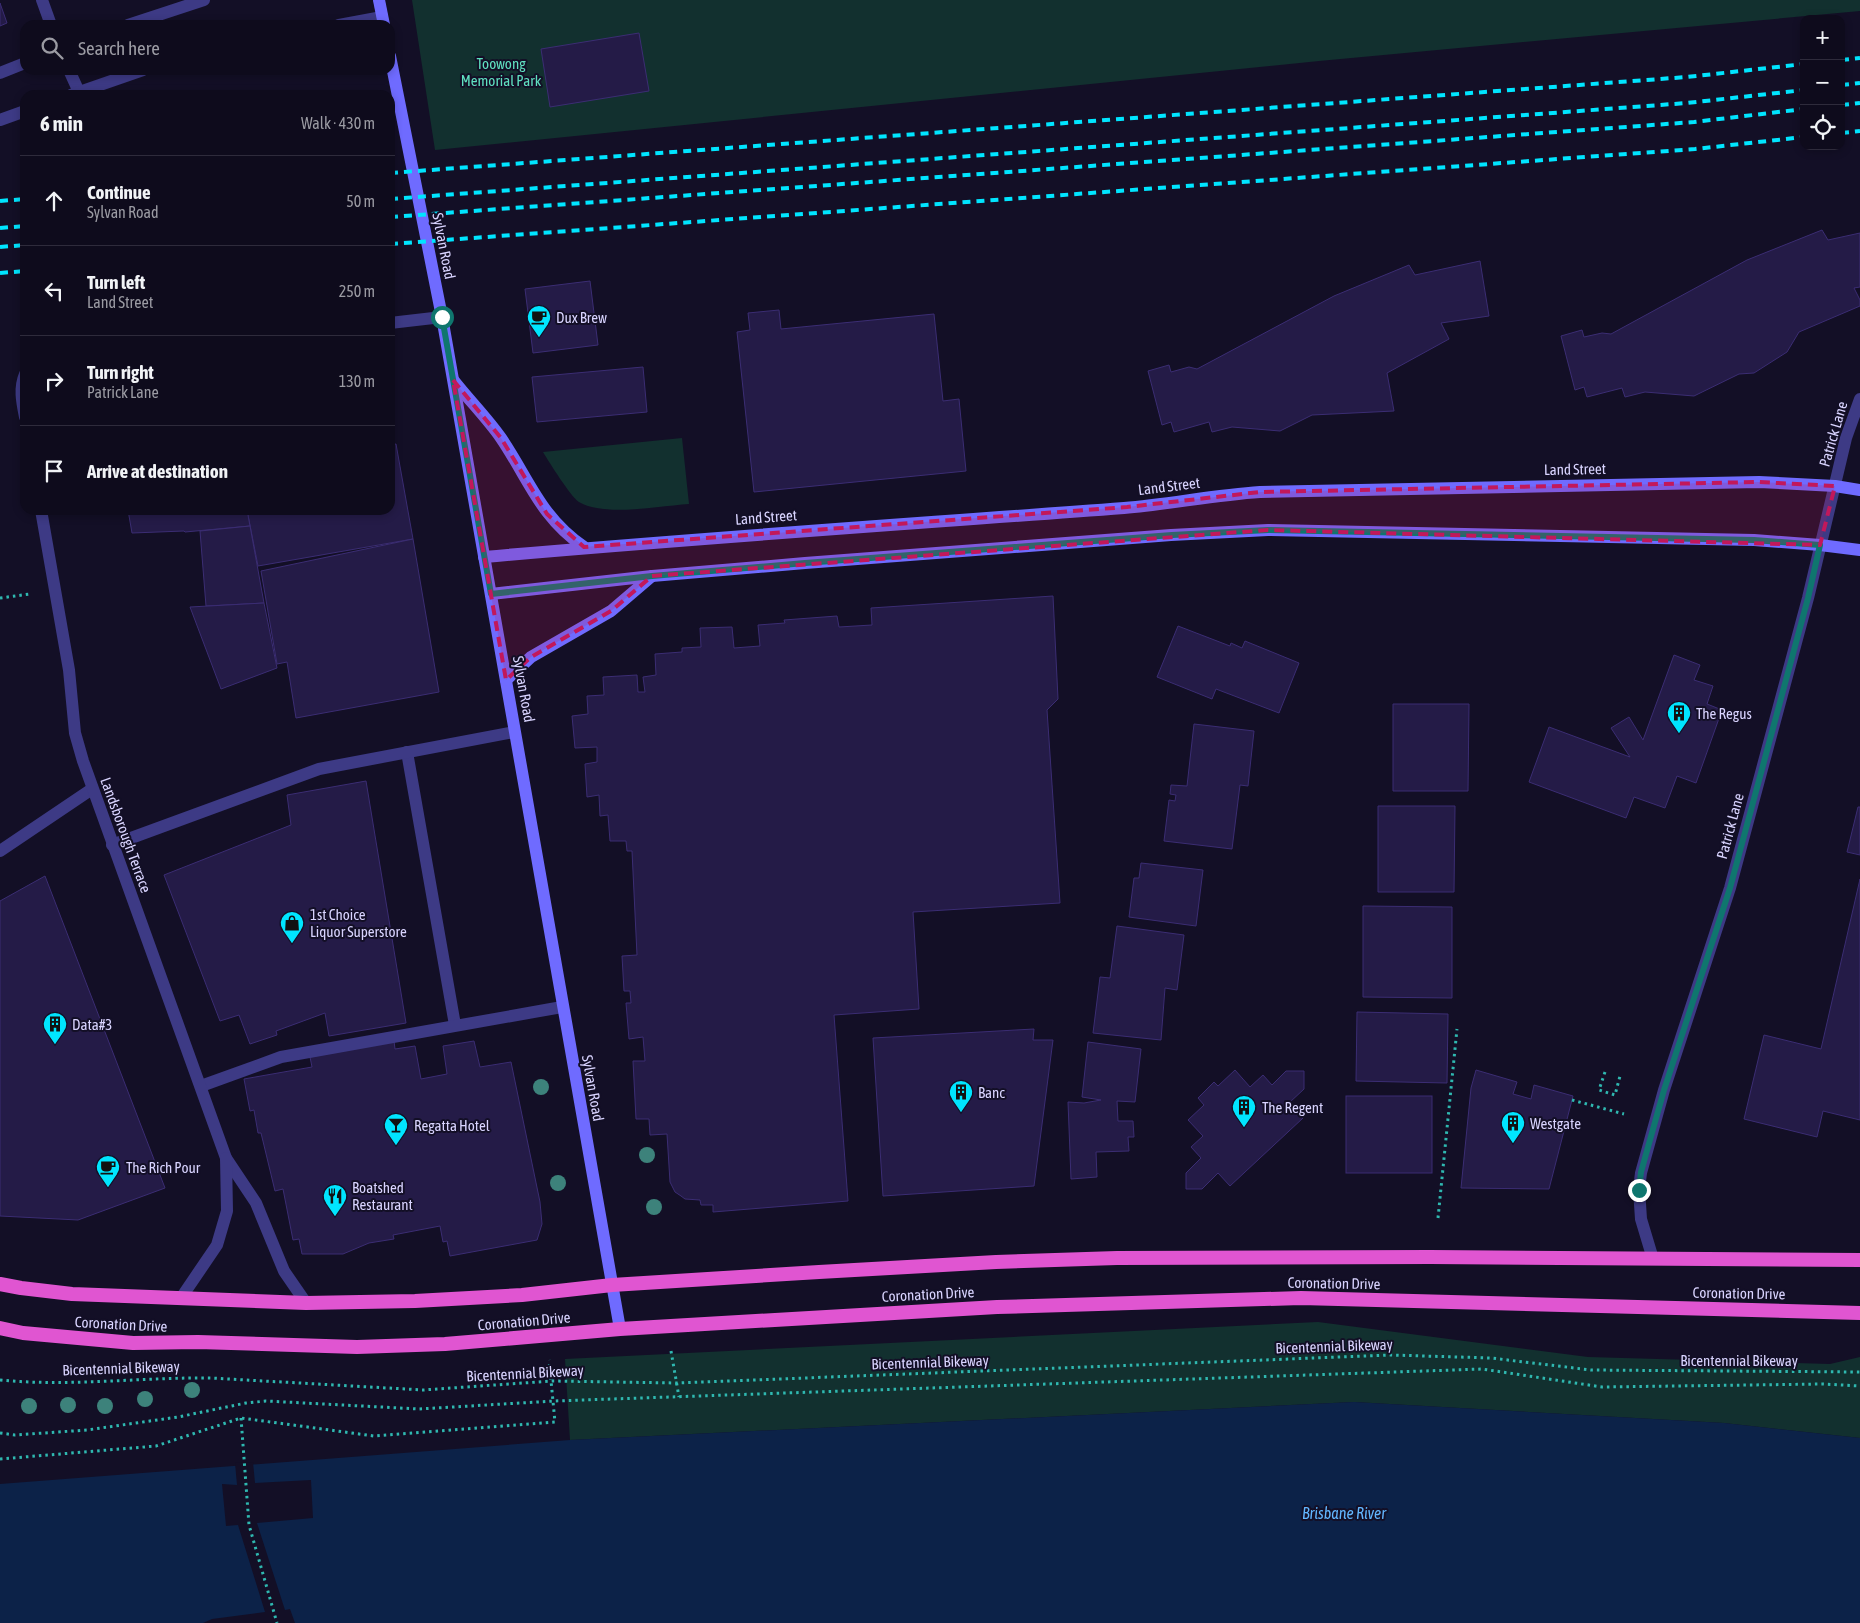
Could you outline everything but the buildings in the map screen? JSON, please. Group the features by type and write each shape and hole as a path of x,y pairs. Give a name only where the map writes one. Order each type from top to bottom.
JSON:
{"highway":[{"name":"Coronation Drive","path":"0,1284 72,1294 306,1303 493,1297 612,1285 996,1262 1117,1258 1341,1257 1860,1260"},
{"name":"Coronation Drive","path":"0,1328 23,1333 133,1343 198,1342 357,1346 444,1344 620,1329 997,1306 1301,1298 1860,1312"}],"main road":[{"path":"379,0 383,20"},
{"name":"Sylvan Road","path":"394,75 442,317 620,1329"},
{"path":"453,380 500,438 547,514 567,535 584,547"},
{"name":"Land Street","path":"484,557 584,547 1127,507 1227,494 1260,492 1759,482 1835,486 1860,490"},
{"path":"491,594 652,576 1162,536 1268,530 1754,540 1860,550"},
{"path":"506,680 531,657 611,611 652,576"}],"street":[{"path":"42,0 49,20"},
{"path":"143,20 204,0"},
{"path":"0,72 20,65"},
{"path":"70,75 74,90"},
{"path":"86,90 129,75"},
{"path":"0,120 20,113"},
{"path":"395,322 442,317"},
{"name":"Patrick Lane","path":"1653,1259 1641,1219 1639,1190 1641,1172 1664,1090 1730,888 1808,598 1846,438 1860,399"},
{"name":"Landsborough Terrace","path":"42,515 69,670 75,733 92,789 226,1158 256,1203 284,1271 306,1303"},
{"path":"112,845 319,769 514,732"},
{"path":"407,752 455,1025"},
{"path":"0,851 92,789"},
{"path":"200,1086 281,1057 562,1007"},
{"name":"Landsborough Terrace","path":"181,1298 217,1245 227,1211 226,1158"}],"path":[{"path":"1438,1218 1458,1029"},
{"path":"1605,1072 1600,1090 1615,1095 1620,1076"},
{"path":"1572,1100 1624,1114"},
{"path":"669,1343 679,1397"},
{"name":"Bicentennial Bikeway","path":"0,1380 26,1382 99,1381 176,1377 423,1390 552,1381 677,1383 1391,1355 1491,1358 1591,1370 1860,1372"},
{"path":"0,1459 156,1446 241,1418 374,1436 555,1422 549,1356"},
{"path":"0,1433 15,1435 88,1430 178,1417 259,1402 419,1409 554,1401 1482,1369 1602,1386 1823,1384 1860,1386"},
{"path":"241,1418 249,1525 277,1623"}],"highlighted area":[{"path":"453,380 501,438 547,514 584,547 1127,507 1260,492 1759,482 1835,486 1820,545 1268,530 652,576 611,611 531,657 506,680"}],"green space":[{"name":"Toowong Memorial Park","path":"412,0 1860,0 1860,11 1800,15 1800,17 1319,61 435,150"},
{"path":"682,438 689,504 617,510 590,506 575,499 543,452"},
{"path":"1318,1322 1588,1357 1830,1364 1860,1357 1860,1438 1724,1423 1354,1402 570,1440 565,1359"}],"water":[{"name":"Brisbane River","path":"1354,1402 1724,1423 1860,1438 1860,1623 0,1623 0,1484 570,1440"}],"pier":[{"path":"253,1462 255,1483 311,1480 313,1518 257,1523 285,1610 290,1609 295,1623 203,1623 212,1619 265,1612 238,1525 226,1526 222,1484 237,1485 235,1463"}],"railway":[{"path":"1845,60 1860,58"},
{"path":"395,173 1687,77 1800,64"},
{"path":"1845,85 1860,83"},
{"path":"395,199 1687,103 1800,90"},
{"path":"1845,105 1860,103"},
{"path":"395,217 1694,122 1800,109"},
{"path":"1845,133 1860,131"},
{"path":"395,244 1695,149 1800,137"},
{"path":"0,201 20,199"},
{"path":"0,228 20,226"},
{"path":"0,247 20,245"},
{"path":"0,273 20,271"}],"place":[{"name":"Dux Brew","path":"539,338"},
{"name":"The Regus","path":"1679,734"},
{"name":"1st Choice Liquor Superstore","path":"292,944"},
{"name":"Data#3","path":"55,1045"},
{"name":"Banc","path":"961,1113"},
{"name":"The Regent","path":"1244,1128"},
{"name":"Westgate","path":"1513,1144"},
{"name":"Regatta Hotel","path":"396,1146"},
{"name":"The Rich Pour","path":"108,1188"},
{"name":"Boatshed Restaurant","path":"335,1217"}],"route":[{"path":"442,317 491,594 652,576 805,563 1172,535 1268,530 1754,540 1820,545 1812,584 1730,888 1664,1090 1641,1172 1639,1190"}]}
